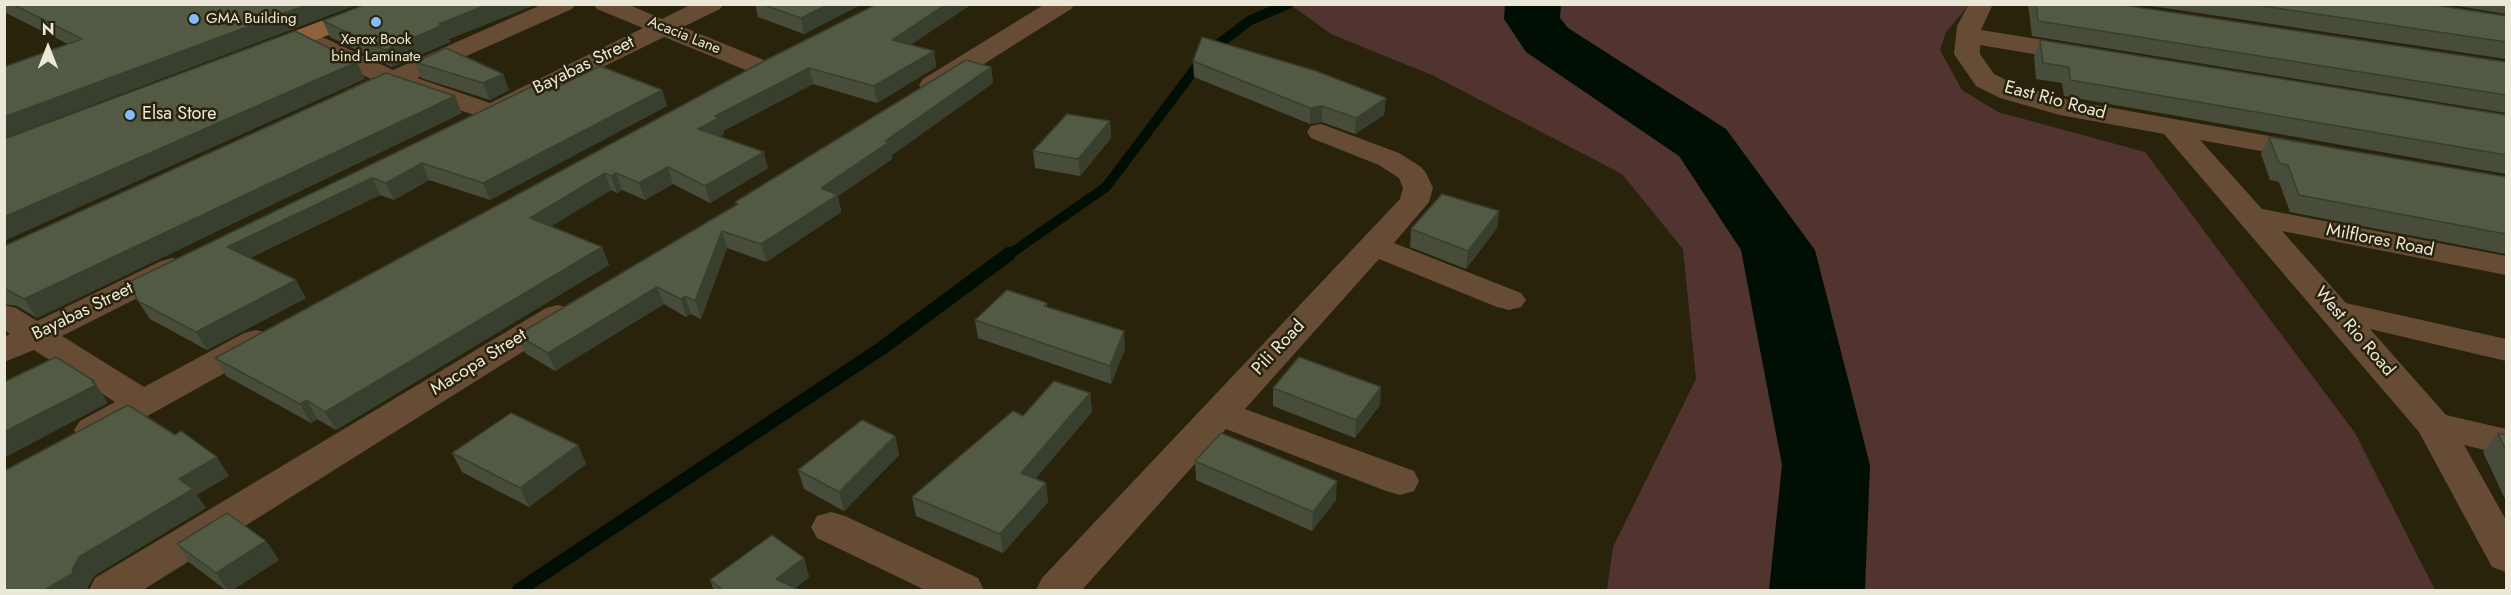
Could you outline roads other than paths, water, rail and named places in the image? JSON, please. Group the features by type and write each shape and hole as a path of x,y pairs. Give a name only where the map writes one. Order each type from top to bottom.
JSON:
{"main road":[{"path":"344,4 239,52 303,36 390,4"}],"street":[{"path":"327,109 564,4"},
{"name":"Acacia Lane","path":"605,4 664,28 773,62 731,84"},
{"name":"Bayabas Street","path":"457,128 712,4"},
{"path":"911,98 1063,4"},
{"path":"1981,4 1969,26 1967,35 2108,58"},
{"name":"East Rio Road","path":"1967,35 1967,54 1985,80 2009,92 2070,109 2334,156"},
{"path":"303,36 392,79 489,112"},
{"name":"West Rio Road","path":"2174,128 2434,425 2506,556"},
{"name":"Pili Road","path":"1057,591 1414,202 1418,188 1411,173 1389,159 1321,132"},
{"name":"Milflores Road","path":"2254,217 2506,265"},
{"path":"1373,246 1509,300"},
{"name":"Bayabas Street","path":"4,351 199,255"},
{"name":"Macopa Street","path":"110,591 586,297"},
{"path":"2335,311 2506,350"},
{"path":"4,315 143,403"},
{"path":"64,446 287,325"},
{"path":"1220,413 1401,481"},
{"path":"2434,425 2506,442"},
{"path":"831,528 963,591"}],"waterway":[{"path":"1007,256 1106,187 1207,53 1249,21 1288,4"},
{"path":"1533,4 1532,19 1547,40 1703,143 1778,250 1826,465 1817,590"},
{"path":"519,590 882,348 1009,254"}],"place":[{"name":"GMA Building","path":"194,19"},
{"name":"Xerox Book bind Laminate","path":"376,22"},
{"name":"Elsa Store","path":"130,115"}]}
